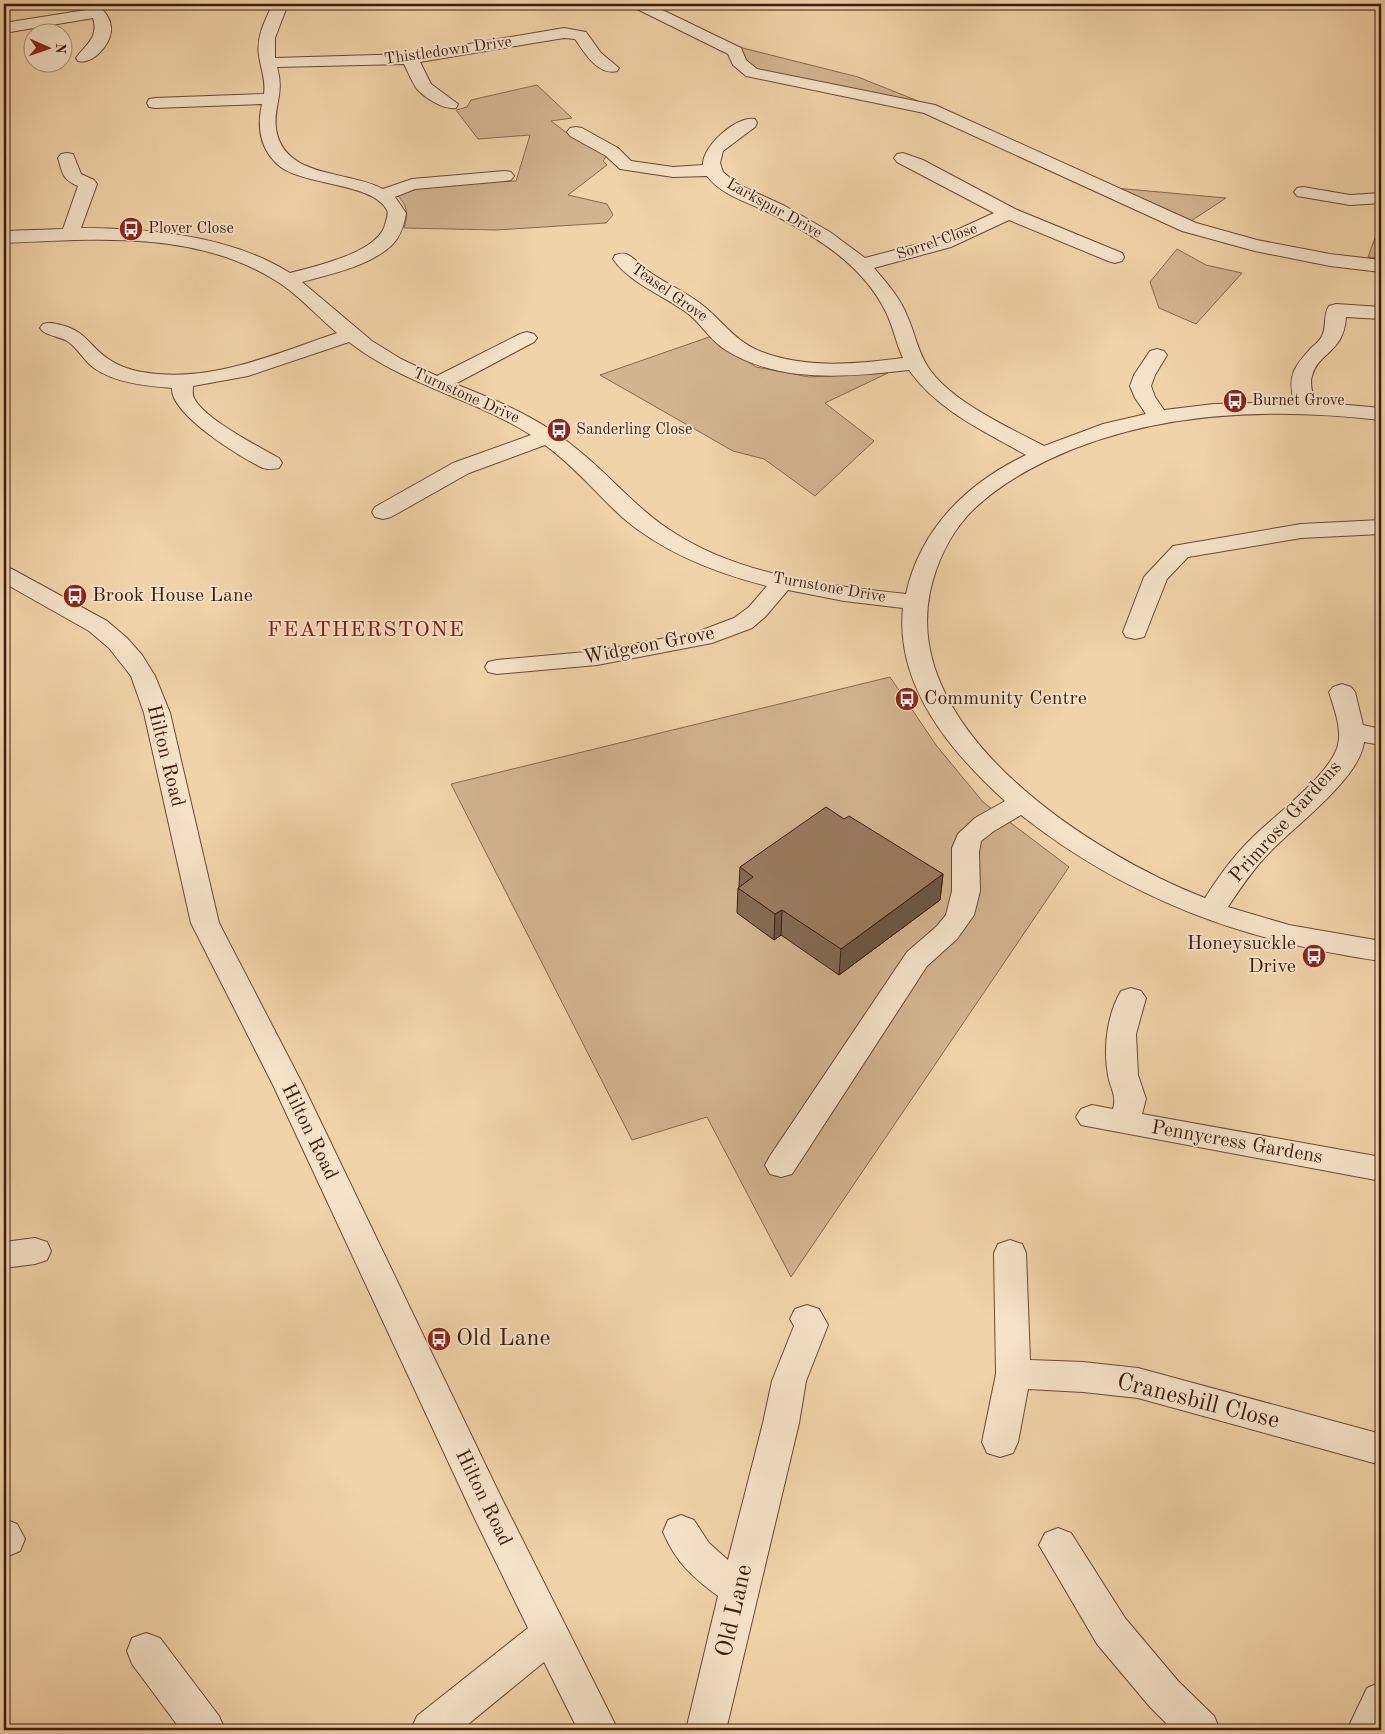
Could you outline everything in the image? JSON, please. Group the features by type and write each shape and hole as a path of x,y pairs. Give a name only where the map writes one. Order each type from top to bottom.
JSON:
{"street":[{"path":"280,4 266,41 272,79 268,129 275,151 282,160 293,168 365,186 388,200 397,213 395,226 384,242 373,249 342,262 288,280"},
{"path":"638,4 735,51 739,62 752,73 929,109 1189,227 1255,245 1330,260 1381,266"},
{"path":"4,28 98,13 104,24 104,31 101,38 84,58"},
{"name":"Thistledown Drive","path":"269,64 319,60 410,59 573,33 580,35 595,56 611,68"},
{"path":"410,59 424,87 450,104"},
{"path":"155,103 271,99"},
{"name":"Larkspur Drive","path":"749,124 716,148 712,160 712,170 731,188 810,225 862,265 895,309 913,363 925,377 958,404 1043,455"},
{"path":"576,132 612,152 626,164 673,172 712,170"},
{"path":"67,158 73,177 88,184 70,234"},
{"name":"Sorrel Close","path":"903,158 923,166 985,202 1115,258"},
{"path":"383,196 412,184 505,176"},
{"path":"1303,192 1350,200 1381,198"},
{"name":"Sorrel Close","path":"862,265 944,243 1009,213"},
{"name":"Turnstone Drive","path":"4,237 70,234 122,235 190,243 264,267 288,280 351,335 394,364 506,412 547,437 574,457 639,520 666,538 715,561 783,582 869,598 914,602"},
{"name":"Teasel Grove","path":"622,259 634,272 677,296 697,310 729,343 746,353 791,366 833,370 913,363"},
{"path":"1306,408 1300,388 1301,376 1305,366 1332,339 1336,326 1336,310 1381,313"},
{"path":"50,328 66,332 78,339 102,364 114,370 130,376 184,382 241,372 351,335"},
{"path":"438,384 527,338"},
{"path":"1157,355 1140,382 1140,390 1158,417"},
{"path":"184,382 182,396 187,405 207,423 271,462"},
{"path":"1381,414 1306,408 1200,411 1158,417 1070,442 988,486 951,519 936,542 923,571 914,602 914,628 918,654 926,681 937,702 969,751 1022,803 1094,855 1126,873 1211,910 1261,927 1381,951"},
{"path":"383,512 461,468 547,437"},
{"path":"1136,632 1156,578 1181,551 1302,531 1381,527"},
{"name":"Hilton Road","path":"4,574 98,626 118,643 143,676 157,713 205,923 288,1085 486,1504 598,1730"},
{"name":"Widgeon Grove","path":"497,667 597,658 720,633 750,618 783,582"},
{"name":"Primrose Gardens","path":"1211,910 1261,845 1313,796 1340,766 1351,746 1352,731 1342,692"},
{"path":"1352,731 1381,737"},
{"path":"780,1165 917,959 947,934 960,919 966,897 968,840 979,829 1022,803"},
{"path":"1124,1122 1131,1099 1123,1075 1121,1034 1132,998"},
{"name":"Pennycress Gardens","path":"1092,1117 1381,1169"},
{"path":"4,1255 35,1251"},
{"path":"1000,1442 1013,1374 1010,1253"},
{"name":"Old Lane","path":"706,1730 781,1423 789,1380 811,1325 807,1319"},
{"name":"Cranesbill Close","path":"1013,1374 1083,1377 1138,1383 1381,1450"},
{"path":"681,1532 696,1555 709,1568 739,1590"},
{"path":"4,1536 7,1539 4,1541"},
{"path":"1058,1546 1111,1631 1164,1694 1200,1730"},
{"path":"431,1730 550,1633"},
{"path":"146,1651 205,1730"},
{"path":"1367,1730 1381,1701"}],"shaded area":[{"path":"735,46 858,77 933,107 751,68"},
{"path":"537,85 572,118 551,121 571,136 608,154 603,161 607,165 568,195 607,204 613,215 606,223 496,230 404,228 406,209 396,193 441,184 516,181 530,135 478,139 456,110 467,107 471,100"},
{"path":"1115,188 1226,198 1191,221"},
{"path":"1381,222 1381,258 1368,257"},
{"path":"1177,249 1206,265 1242,273 1196,324 1159,308 1150,282"},
{"path":"709,337 756,367 809,377 888,373 825,403 874,441 815,496 764,459 733,451 600,375"},
{"path":"890,677 936,745 983,802 1069,867 791,1277 707,1117 632,1140 451,784"}],"building":[{"path":"826,807 844,819 849,816 943,874 841,949 782,910 775,914 738,888 753,877 740,867"}],"place":[{"name":"Plover Close","path":"131,229"},
{"name":"Burnet Grove","path":"1235,401"},
{"name":"Sanderling Close","path":"559,430"},
{"name":"Brook House Lane","path":"75,596"},
{"name":"Community Centre","path":"907,699"},
{"name":"Honeysuckle Drive","path":"1314,956"},
{"name":"Old Lane","path":"439,1339"}],"district":[{"name":"FEATHERSTONE","path":"366,630"}]}
